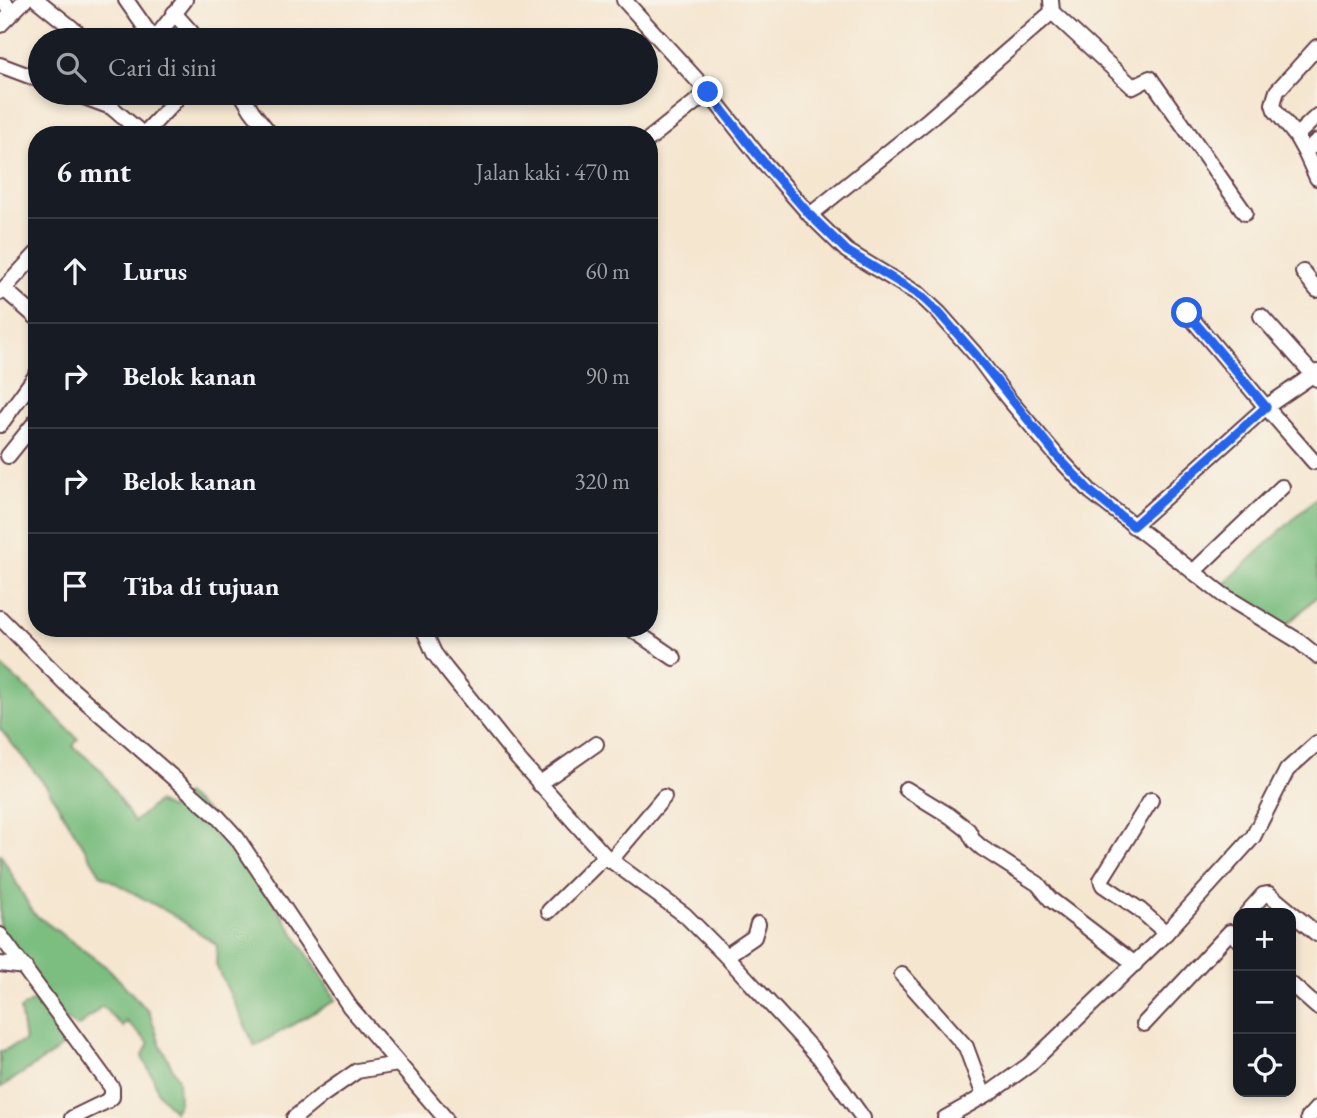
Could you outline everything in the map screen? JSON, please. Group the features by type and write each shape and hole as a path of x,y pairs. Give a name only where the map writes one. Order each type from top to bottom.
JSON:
{"street":[{"path":"0,25 8,6 25,0"},
{"path":"37,0 72,28"},
{"path":"126,0 146,28"},
{"path":"162,28 185,0"},
{"path":"624,0 650,28"},
{"path":"810,215 927,121 1051,6 1133,87 1150,78 1245,213"},
{"path":"173,13 187,28"},
{"path":"658,37 708,92 760,158 810,215 847,251 920,295 939,313 1057,456 1091,492 1223,595 1297,640 1317,656"},
{"path":"1317,47 1274,97 1275,110 1296,136 1317,178"},
{"path":"0,65 28,76"},
{"path":"658,132 708,92"},
{"path":"106,105 133,126"},
{"path":"152,126 171,105"},
{"path":"248,105 264,126"},
{"path":"1296,136 1317,116"},
{"path":"1305,152 1317,141"},
{"path":"28,263 2,291 28,311"},
{"path":"1303,272 1317,290"},
{"path":"1187,313 1314,461"},
{"path":"1133,526 1266,407 1316,375 1261,316"},
{"path":"0,425 28,386"},
{"path":"8,456 28,431"},
{"path":"1193,572 1282,487"},
{"path":"0,618 67,685 218,817 237,838 351,1007 445,1118"},
{"path":"426,637 449,674 539,783 607,859 685,915 726,956 819,1057 863,1118"},
{"path":"643,637 674,658"},
{"path":"945,1118 984,1096 1029,1065 1166,933 1253,837 1287,770 1317,743"},
{"path":"539,783 597,744"},
{"path":"906,789 950,816 968,830 982,848 1038,884 1050,899 1135,964"},
{"path":"549,911 607,859 664,797"},
{"path":"1151,800 1101,880 1166,933"},
{"path":"1251,908 1263,895 1269,894 1286,908"},
{"path":"1296,916 1317,934"},
{"path":"726,956 754,937 758,924"},
{"path":"0,935 112,1088 112,1097 107,1101 72,1118"},
{"path":"1144,1024 1233,935"},
{"path":"0,964 25,967"},
{"path":"902,975 965,1047 984,1096"},
{"path":"1296,988 1317,1007"},
{"path":"294,1118 357,1071 398,1064"},
{"path":"1308,1118 1317,1108"}],"green space":[{"path":"1317,497 1317,596 1285,627 1223,585"},
{"path":"0,665 78,739 73,746 101,770 134,822 157,802 170,809 185,794 228,829 336,1000 255,1046 216,965 217,945 173,915 101,875 47,787 0,729"},
{"path":"0,853 33,913 109,969 149,1012 161,1046 178,1079 179,1102 174,1111 158,1093 142,1057 149,1043 126,1021 123,1027 102,1006 78,1027 59,1016 0,938"},
{"path":"39,997 70,1042 0,1088 0,1052 25,1041 20,1009"}],"route":[{"path":"708,92 760,158 810,215 847,251 920,295 939,313 1057,456 1091,492 1133,526 1266,407 1187,313"}]}
